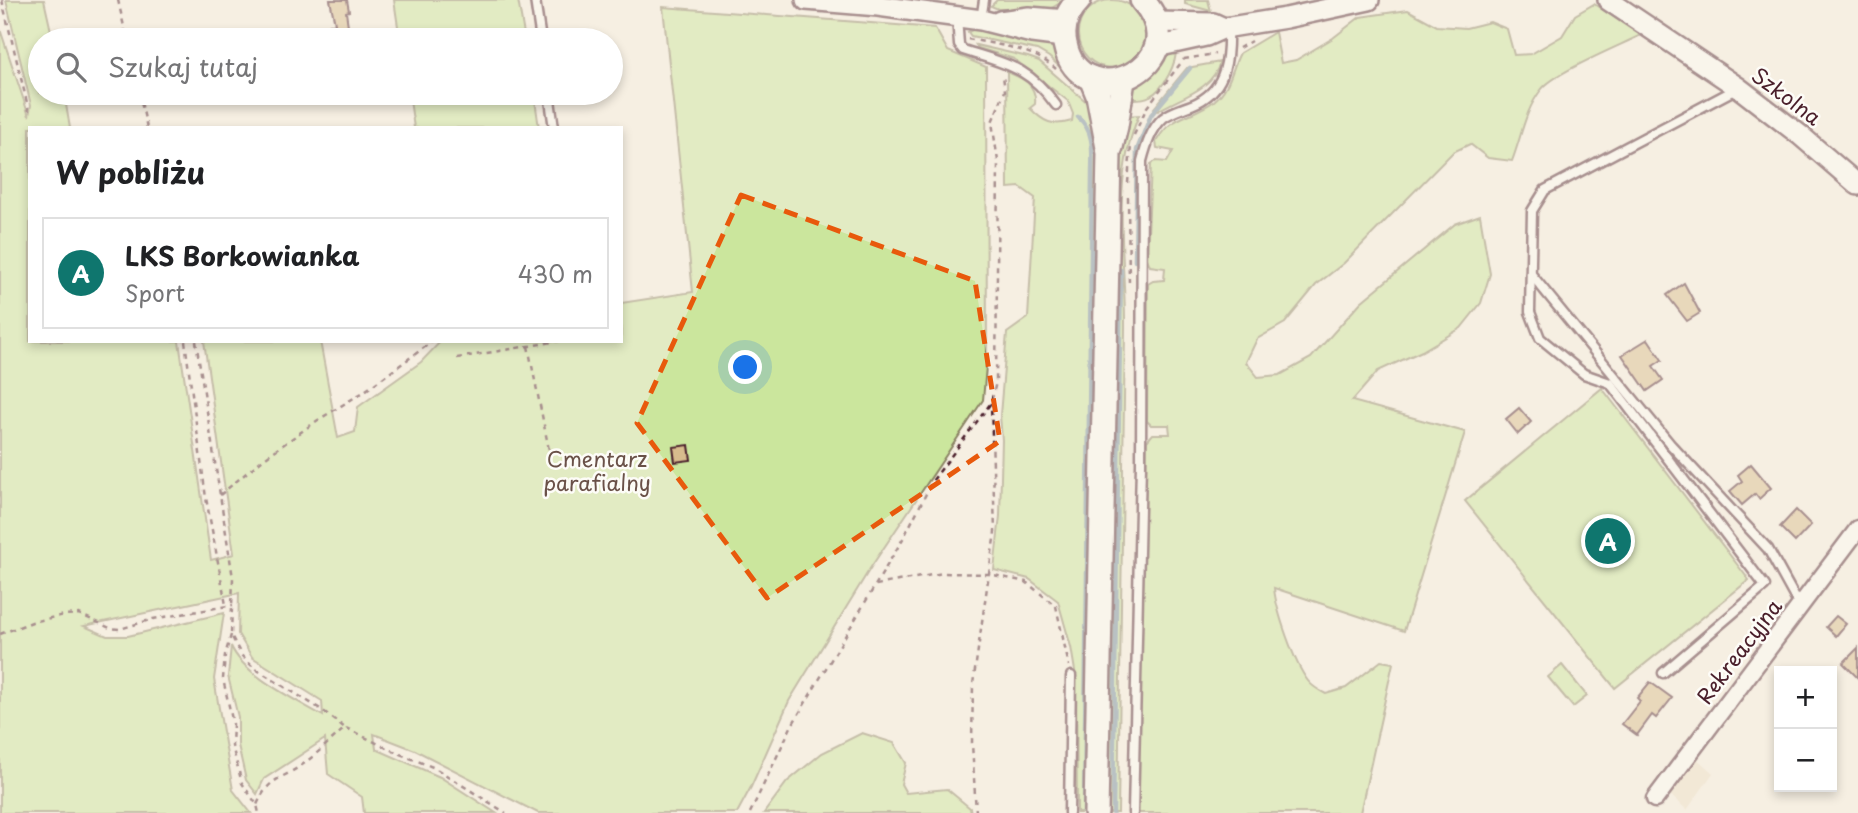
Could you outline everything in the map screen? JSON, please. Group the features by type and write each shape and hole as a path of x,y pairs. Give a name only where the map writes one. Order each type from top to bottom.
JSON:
{"main road":[{"path":"1079,0 1070,10 1065,29 1066,50 1072,61 1091,78 1098,95 1109,153 1096,813"},
{"path":"1091,78 1107,82 1123,80 1144,68 1156,47 1156,22 1142,0"},
{"path":"1109,153 1123,80"}],"street":[{"path":"806,0 878,6 958,27 1029,17 1065,29"},
{"path":"1156,47 1206,36 1226,27 1286,18 1369,0"},
{"name":"Szkolna","path":"1608,0 1739,88 1800,135 1858,185"},
{"path":"1156,22 1213,23 1226,27"},
{"name":"Rekreacyjna","path":"1655,799 1858,529"}],"lane":[{"path":"535,0 539,28"},
{"path":"984,0 988,21"},
{"path":"958,27 962,50 1001,62 1036,80 1056,105"},
{"path":"1133,813 1142,464 1142,161 1156,125 1165,117 1199,102 1214,90 1223,77 1229,51 1226,27"},
{"path":"1662,673 1765,586 1610,383 1584,374 1540,338 1530,312 1532,211 1545,190 1739,88"},
{"path":"551,105 554,126"},
{"path":"1531,274 1671,445 1768,549 1800,607"},
{"path":"1069,813 1071,677"}],"path":[{"path":"2,0 28,103"},
{"path":"118,0 124,28"},
{"path":"958,27 1040,56 1058,71"},
{"path":"976,813 972,743 973,684 995,532 991,403 996,383 998,161 992,122 1005,91 1001,62"},
{"path":"28,105 30,111"},
{"path":"142,105 147,126"},
{"path":"185,343 206,498 226,605"},
{"path":"196,343 233,578 231,635 225,655 223,679 233,724 232,746 242,783 259,813"},
{"path":"220,495 263,459 362,393 430,343"},
{"path":"457,358 547,343"},
{"path":"528,346 550,455"},
{"path":"750,813 791,727 904,537 933,480 991,403"},
{"path":"876,584 943,573 989,574 1026,582 1056,606 1071,677"},
{"path":"0,634 32,622 64,615 79,614 110,628 120,629 153,619 233,605"},
{"path":"231,635 240,654 254,668 322,710 345,728 435,768 506,813"},
{"path":"257,806 264,789 302,765 345,728"}],"highlighted area":[{"path":"741,195 975,281 1000,441 767,598 637,423"}],"shaded area":[{"path":"1695,757 1713,773 1687,810 1668,793"}],"green space":[{"path":"6,0 44,0 50,28 28,28 28,92"},
{"path":"394,0 518,0 523,28 398,28"},
{"path":"997,0 1065,0 1050,9 998,9 991,6"},
{"path":"1112,0 1125,3 1136,10 1143,21 1146,34 1143,47 1136,58 1125,65 1112,68 1099,65 1088,58 1081,47 1078,34 1081,21 1088,10 1099,3"},
{"path":"1185,0 1208,0 1211,11 1185,4"},
{"path":"1594,4 1641,35 1572,68 1548,83 1531,106 1512,161 1488,158 1470,144 1453,152 1344,263 1316,285 1285,323 1257,339 1246,362 1258,377 1280,375 1311,358 1361,302 1455,224 1480,215 1490,274 1481,303 1461,328 1422,351 1378,371 1352,401 1465,432 1404,631 1274,588 1282,622 1297,662 1308,681 1319,690 1326,694 1346,688 1381,661 1393,663 1360,813 1137,813 1147,441 1153,434 1170,434 1169,425 1151,425 1147,421 1148,284 1164,280 1165,268 1150,266 1147,258 1151,164 1156,161 1167,162 1173,151 1157,148 1156,142 1168,126 1220,96 1240,53 1275,32 1281,63 1296,60 1333,38 1360,17 1408,10 1437,26 1466,28 1490,22 1507,29 1514,55 1531,54 1562,36 1575,15"},
{"name":"Cmentarz parafialny","path":"663,7 935,28 948,51 986,67 987,355 983,400 871,567 789,701 737,813 538,813 415,750 374,734 376,749 440,777 496,813 364,813 362,797 328,774 325,739 264,779 257,794 246,780 238,745 238,717 228,676 231,646 237,657 258,677 323,716 322,701 252,657 238,634 239,593 84,626 107,636 128,636 224,613 214,679 233,790 251,813 0,813 0,29 29,116 31,105 66,105 70,126 28,126 28,343 179,343 211,560 234,554 204,343 320,343 338,438 355,432 358,407 421,362 439,343 623,343 623,303 693,292"},
{"path":"977,28 1050,44 1059,50 1091,96 1049,57 1037,50 971,36 968,32"},
{"path":"976,45 1039,61 1089,104 1096,131 1098,164 1089,813 1077,813 1076,677 1058,601 1029,579 994,570 1000,516 1000,415 1007,333 1028,318 1035,198 1020,187 1008,188 1007,72 1031,87 1035,104 1030,108 1039,117 1054,123 1065,123 1072,121 1073,114 1068,101 1014,59 978,48"},
{"path":"1176,48 1172,68 1160,88 1147,97 1127,99 1140,76 1161,57"},
{"path":"1220,62 1210,80 1195,92 1158,111 1154,108 1187,68"},
{"path":"411,105 536,105 539,126 414,126"},
{"path":"1139,115 1130,141 1122,194 1125,330 1118,813 1109,813 1117,181 1125,116"},
{"path":"1602,388 1749,580 1615,688 1465,501"},
{"path":"1562,665 1587,696 1573,707 1548,677"},
{"path":"862,733 894,743 906,763 901,784 906,793 947,789 970,808 971,813 764,813 787,782 822,753"}],"building":[{"path":"330,0 347,0 348,28 331,28 330,24 335,24"},
{"path":"1684,283 1700,313 1687,321 1667,295"},
{"path":"1648,339 1662,360 1653,366 1663,380 1647,391 1622,355"},
{"path":"1519,408 1531,422 1518,434 1506,419"},
{"path":"689,445 691,460 675,462 673,447"},
{"path":"1751,464 1771,488 1759,499 1755,494 1742,505 1730,491 1742,481 1738,475"},
{"path":"1796,510 1811,525 1795,542 1780,527"},
{"path":"1836,616 1846,624 1836,636 1826,627"},
{"path":"1858,648 1858,678 1843,663"},
{"path":"1650,682 1672,698 1656,718 1652,715 1637,735 1622,724 1640,701 1637,698"}],"waterway":[{"path":"1135,261 1137,150 1151,115 1190,68"},
{"path":"1078,117 1088,129 1092,152 1084,813"},
{"path":"1113,813 1121,270"}],"place":[{"name":"LKS Borkowianka","path":"1608,541"}]}
